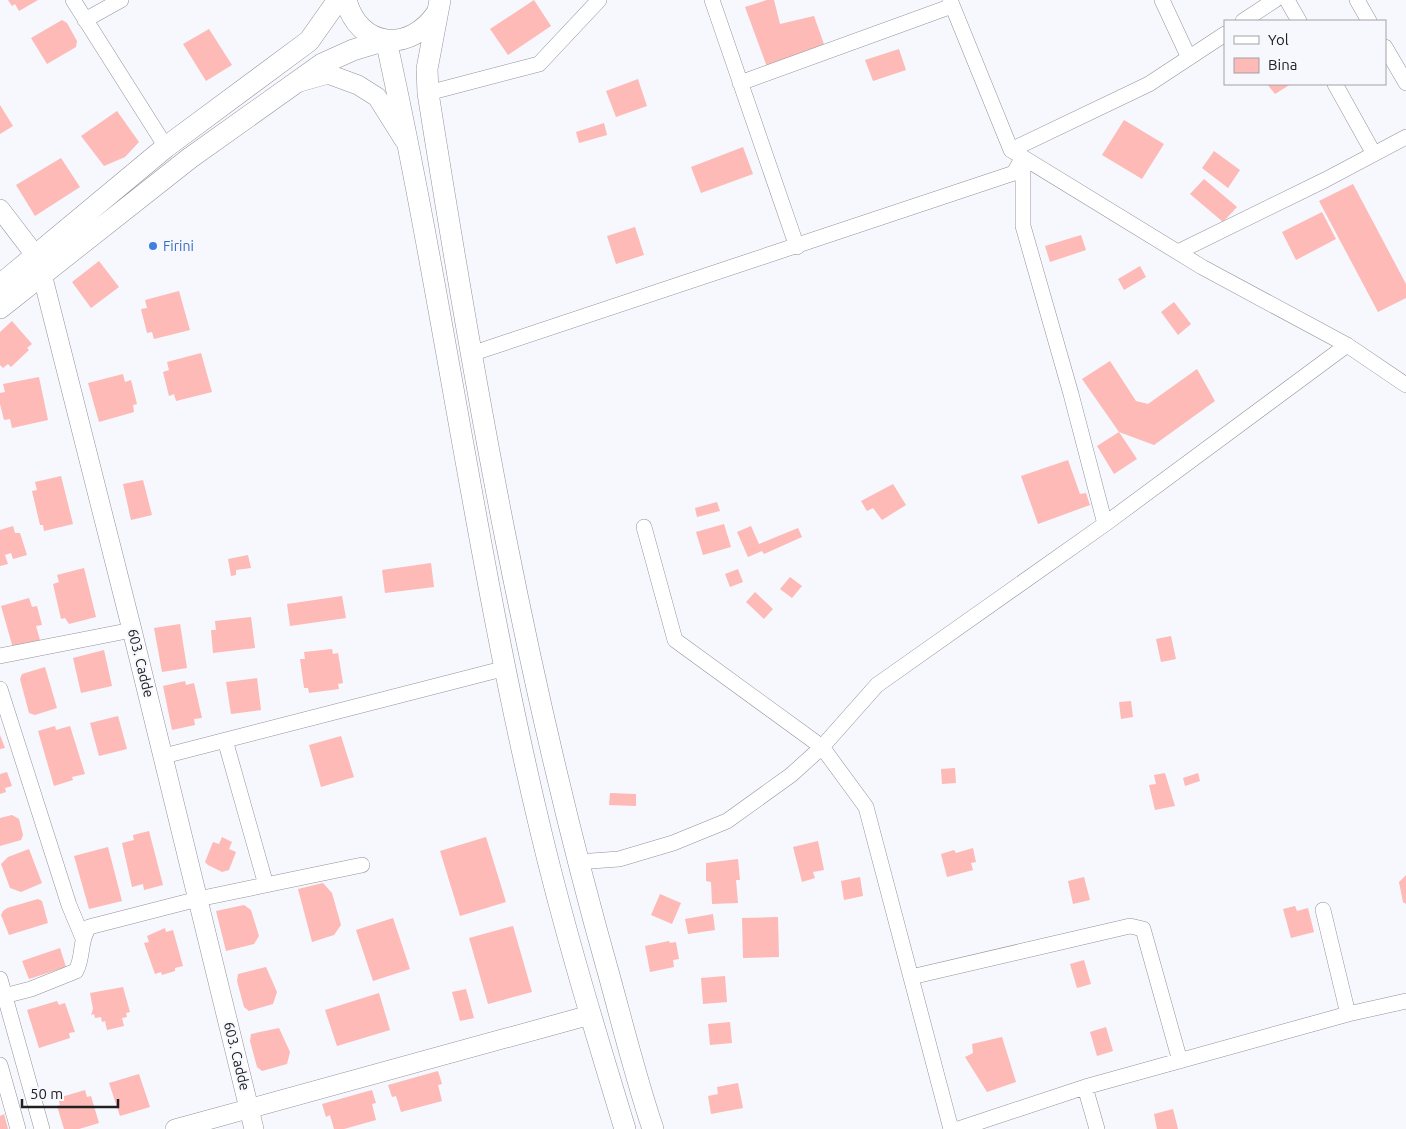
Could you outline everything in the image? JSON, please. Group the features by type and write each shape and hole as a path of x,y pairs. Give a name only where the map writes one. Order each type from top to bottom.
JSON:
{"main road":[{"path":"0,308 39,265 166,147 309,41 338,0"},
{"path":"346,0 350,12 359,26 371,35 386,40"},
{"path":"0,285 39,265 322,64 353,50 386,40 402,40 416,35 428,25 438,6"},
{"path":"438,6 426,69 428,93 471,354 512,578 577,862 653,1129"},
{"path":"386,40 506,668 541,832 590,1015 625,1129"}],"street":[{"path":"73,0 166,147"},
{"path":"85,20 121,0"},
{"path":"428,93 539,64 599,0"},
{"path":"712,0 797,247"},
{"path":"1162,0 1189,58"},
{"path":"1245,20 1275,0"},
{"path":"1287,0 1298,20"},
{"path":"1357,0 1368,20"},
{"path":"740,83 951,3 1017,154 1023,226 1071,394 1105,524"},
{"path":"1017,154 1149,84 1224,35"},
{"path":"1386,49 1406,83"},
{"path":"294,84 328,74 358,85 377,97 407,145"},
{"path":"1336,85 1374,154"},
{"path":"1178,252 1406,137"},
{"path":"471,354 797,247 1014,173 1017,154"},
{"path":"1017,154 1178,252 1347,345 1406,385"},
{"name":"603. Cadde","path":"0,209 39,265 164,756 254,1129"},
{"path":"577,862 619,859 673,844 727,821 791,775 822,747 877,685 921,652 1105,524 1347,345"},
{"path":"644,526 675,640 822,747 866,808 951,1129"},
{"path":"0,656 132,630"},
{"path":"164,756 506,668"},
{"path":"0,689 69,905 82,936 80,963 76,971 31,988 2,996"},
{"path":"225,740 266,885"},
{"path":"82,936 89,927 198,899 362,865"},
{"path":"1323,910 1348,1014"},
{"path":"911,977 1130,926 1143,929 1180,1060"},
{"path":"0,979 2,996 42,1129"},
{"path":"958,1129 1085,1087 1348,1014 1406,1000"},
{"path":"175,1129 590,1015"},
{"path":"0,1065 18,1129"},
{"path":"1085,1087 1097,1129"}],"building":[{"path":"8,0 38,0 19,11 15,4 12,6"},
{"path":"534,0 551,26 508,55 490,29"},
{"path":"767,0 774,0 780,24 814,16 825,47 767,67 745,7"},
{"path":"62,20 67,23 77,41 76,47 47,64 31,38"},
{"path":"209,29 232,65 206,81 183,44"},
{"path":"899,49 906,70 873,81 865,60"},
{"path":"638,79 647,106 616,117 606,91"},
{"path":"1268,85 1289,85 1275,94"},
{"path":"0,105 13,126 0,134"},
{"path":"117,111 139,142 125,157 104,166 81,136"},
{"path":"1124,120 1164,144 1142,179 1102,155"},
{"path":"604,123 607,135 579,143 576,132"},
{"path":"743,147 753,174 701,193 691,167"},
{"path":"1214,151 1240,170 1228,188 1202,168"},
{"path":"61,158 80,187 35,216 16,185"},
{"path":"1204,179 1237,207 1223,222 1190,194"},
{"path":"1353,184 1406,284 1406,298 1378,312 1319,201"},
{"path":"1322,212 1336,239 1296,260 1282,232"},
{"path":"635,227 644,255 616,264 607,236"},
{"path":"1081,235 1086,250 1050,262 1045,246"},
{"path":"99,261 119,287 91,308 72,282"},
{"path":"1140,266 1146,277 1124,290 1118,279"},
{"path":"179,291 190,330 154,339 152,332 147,333 141,309 147,308 145,300"},
{"path":"1174,302 1191,324 1178,335 1161,312"},
{"path":"12,321 32,344 27,348 29,350 11,367 8,364 3,368 0,365 0,332"},
{"path":"201,353 212,392 176,401 174,394 169,396 163,372 169,370 167,362"},
{"path":"1110,361 1136,401 1148,404 1197,369 1215,401 1154,445 1119,432 1082,379"},
{"path":"123,374 125,382 131,380 137,404 133,405 134,412 99,422 88,383"},
{"path":"39,377 48,420 12,428 10,419 4,420 0,404 0,393 5,392 3,384"},
{"path":"1119,432 1137,459 1114,474 1097,446"},
{"path":"1068,460 1080,494 1086,493 1090,505 1038,524 1021,476"},
{"path":"61,476 73,524 44,531 43,525 40,525 32,491 37,490 35,482"},
{"path":"143,480 152,515 131,520 123,484"},
{"path":"893,484 906,505 882,520 873,508 867,511 861,501"},
{"path":"717,502 720,511 697,517 695,508"},
{"path":"724,524 731,547 703,555 696,532"},
{"path":"13,526 15,533 20,533 27,555 13,559 11,553 5,555 8,564 0,566 0,530"},
{"path":"751,526 759,544 798,528 802,537 764,554 762,551 748,557 737,532"},
{"path":"248,555 251,568 236,570 236,575 231,576 228,559"},
{"path":"431,563 434,587 385,593 382,570"},
{"path":"84,568 96,617 69,624 65,618 61,619 53,584 59,582 57,575"},
{"path":"738,569 743,582 730,587 725,574"},
{"path":"790,577 802,586 792,598 780,589"},
{"path":"755,592 773,609 764,619 746,602"},
{"path":"342,596 346,618 290,626 287,604"},
{"path":"29,598 32,607 37,606 42,625 36,626 40,640 13,648 1,606"},
{"path":"251,617 255,648 213,653 211,630 216,630 215,621"},
{"path":"180,624 187,668 162,672 154,628"},
{"path":"1171,636 1176,659 1161,662 1156,639"},
{"path":"332,649 333,654 338,653 343,683 338,684 339,689 309,693 308,688 304,688 300,659 305,659 304,652"},
{"path":"104,650 112,686 81,693 73,658"},
{"path":"45,667 57,708 35,715 29,713 20,679 22,674"},
{"path":"257,678 261,710 231,714 226,682"},
{"path":"185,681 186,685 194,683 202,718 194,719 195,725 172,730 163,686"},
{"path":"1131,701 1133,717 1121,719 1119,702"},
{"path":"118,716 127,749 99,756 90,723"},
{"path":"55,726 56,730 70,726 85,774 72,777 73,780 54,786 38,731"},
{"path":"0,735 5,748 0,749"},
{"path":"341,736 354,777 321,787 309,745"},
{"path":"955,768 956,783 942,784 941,769"},
{"path":"7,772 12,786 5,788 6,792 0,794 0,774"},
{"path":"1165,773 1175,806 1155,810 1149,785 1156,784 1154,775"},
{"path":"1198,773 1200,781 1185,786 1183,778"},
{"path":"610,793 636,794 636,806 609,805"},
{"path":"12,815 19,819 23,835 21,840 0,846 0,818"},
{"path":"149,831 163,885 144,890 143,884 132,887 122,843 134,840 133,835"},
{"path":"222,837 232,842 229,849 236,852 229,870 222,872 205,862 213,842 219,844"},
{"path":"486,837 506,902 460,916 440,851"},
{"path":"818,841 824,870 813,872 815,878 802,882 793,847"},
{"path":"108,847 122,901 89,909 74,856"},
{"path":"973,848 976,862 971,863 973,870 947,877 941,854 954,850 956,853"},
{"path":"29,849 42,883 21,892 10,888 1,864 8,857"},
{"path":"738,859 740,880 736,880 738,903 712,904 711,882 706,881 706,863"},
{"path":"1406,875 1406,904 1403,902 1399,882"},
{"path":"860,877 863,896 844,900 841,881"},
{"path":"1084,877 1090,900 1073,904 1068,881"},
{"path":"323,883 332,893 341,925 334,935 312,942 298,889"},
{"path":"660,894 681,903 672,924 651,915"},
{"path":"38,899 42,901 48,923 9,935 1,915 3,911 7,908"},
{"path":"244,905 251,910 259,936 254,944 226,951 216,911"},
{"path":"1295,906 1297,911 1308,908 1314,932 1291,938 1283,909"},
{"path":"713,914 715,930 688,934 685,919"},
{"path":"778,917 779,957 743,958 742,918"},
{"path":"393,918 410,969 373,981 356,930"},
{"path":"513,926 532,992 488,1004 469,938"},
{"path":"165,928 166,932 173,930 183,966 162,975 161,972 155,974 144,943 149,942 147,936"},
{"path":"669,941 670,943 676,942 679,959 673,960 674,967 650,972 645,946"},
{"path":"60,948 66,967 29,979 22,961"},
{"path":"1084,960 1091,984 1077,988 1070,964"},
{"path":"266,967 277,992 273,1004 249,1011 244,1007 237,981 238,974"},
{"path":"725,976 727,1002 703,1004 701,978"},
{"path":"123,987 130,1012 126,1013 127,1017 122,1018 124,1026 107,1030 105,1021 102,1022 101,1017 95,1018 94,1014 91,1015 93,1009 90,993"},
{"path":"466,989 474,1018 460,1021 452,992"},
{"path":"379,993 390,1030 337,1046 325,1010"},
{"path":"57,1001 59,1005 65,1003 75,1032 69,1033 70,1038 39,1048 27,1010"},
{"path":"730,1022 732,1043 710,1045 708,1024"},
{"path":"1106,1027 1113,1051 1097,1056 1090,1032"},
{"path":"279,1028 290,1052 287,1064 262,1071 257,1067 250,1041 251,1034"},
{"path":"1002,1037 1016,1082 987,1092 965,1057 973,1053 972,1044"},
{"path":"438,1071 442,1084 438,1085 442,1101 401,1112 396,1096 392,1097 388,1085"},
{"path":"139,1074 150,1107 120,1116 109,1083"},
{"path":"738,1083 743,1108 711,1114 708,1096 718,1094 717,1087"},
{"path":"85,1090 87,1097 91,1096 99,1123 79,1129 64,1129 57,1106 60,1105 58,1098"},
{"path":"372,1090 376,1103 372,1104 376,1120 344,1129 334,1129 330,1115 326,1117 322,1104"},
{"path":"1173,1109 1178,1129 1157,1129 1154,1114"},
{"path":"4,1114 8,1129 0,1129 0,1116"}],"place":[{"name":"Firini","path":"153,246"}]}
